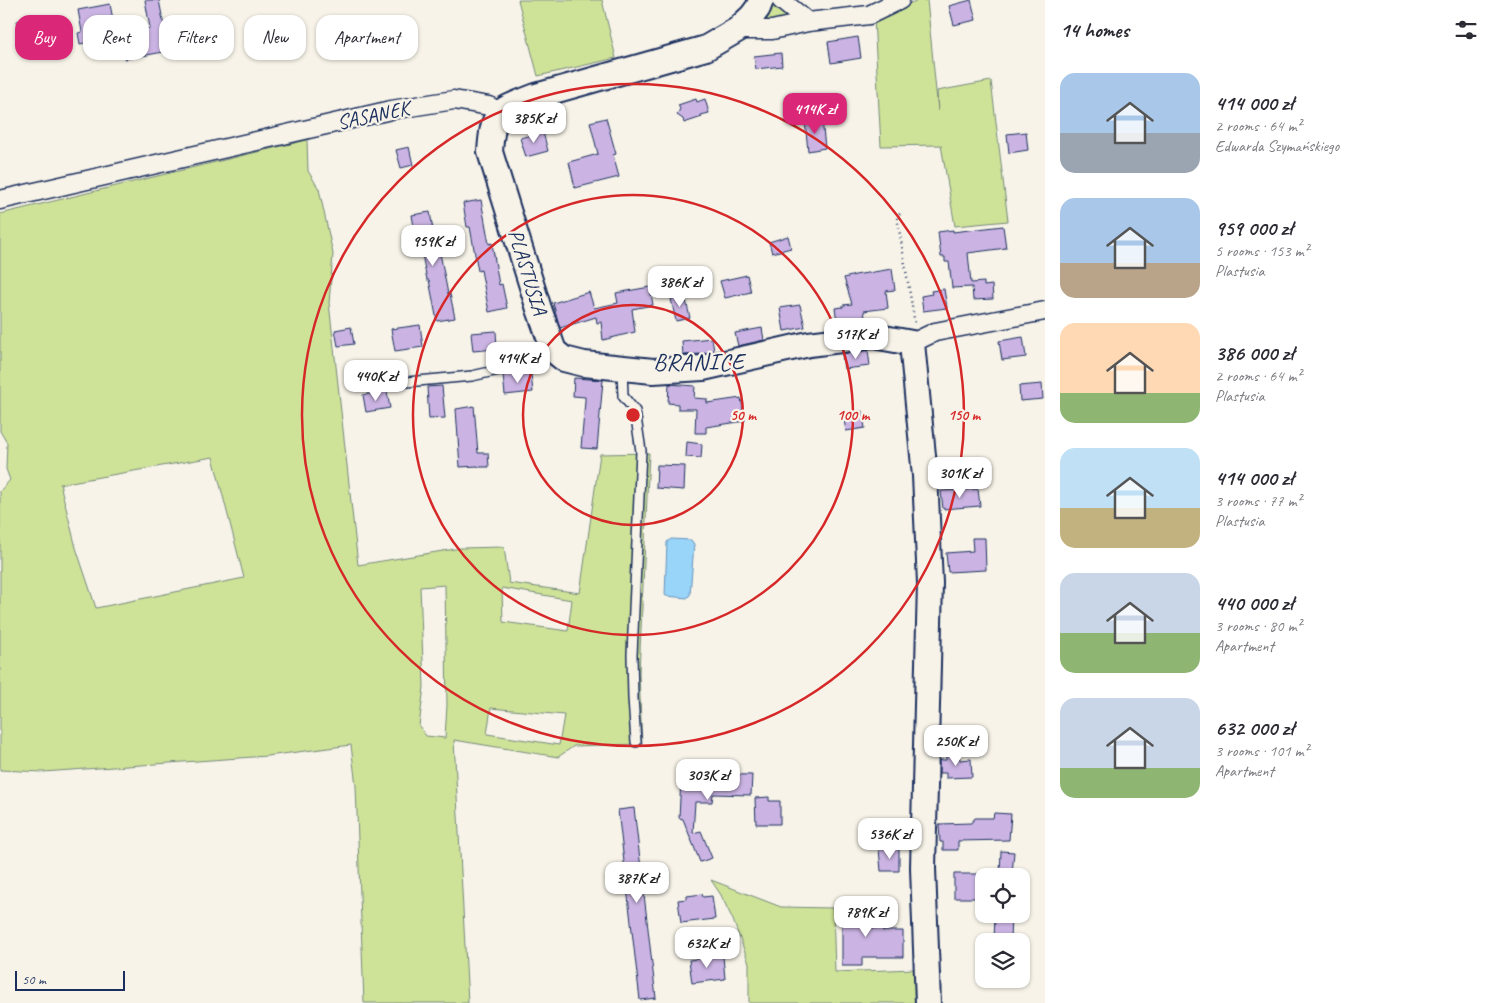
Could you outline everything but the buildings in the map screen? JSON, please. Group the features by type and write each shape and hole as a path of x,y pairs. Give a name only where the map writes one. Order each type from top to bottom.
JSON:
{"street":[{"path":"499,112 536,96 706,48 736,30 752,16 761,0"},
{"path":"781,0 808,22"},
{"path":"736,30 772,30 808,22 869,15 900,0"},
{"name":"SASANEK","path":"0,200 391,110 454,100 489,106 499,112"},
{"name":"PLASTUSIA","path":"499,112 492,128 490,152 554,351"},
{"path":"554,351 564,360 577,363 654,371 703,368 809,344 873,336 912,342 935,332 1045,311"},
{"path":"912,342 925,476 930,583 923,868 928,1003"}],"lane":[{"path":"385,384 472,376 525,364 554,351"},
{"path":"622,368 623,396 635,411 641,451 632,655 636,742"}],"path":[{"path":"900,214 897,217 915,319"}],"green space":[{"path":"518,0 602,0 616,58 538,76"},
{"path":"764,0 775,0 788,14 789,23 761,26"},
{"path":"918,0 927,0 938,111 937,91 991,81 1008,221 955,226 941,145 881,146 874,18"},
{"path":"307,140 308,171 319,189 333,254 329,303 358,565 461,548 504,547 509,583 580,593 600,454 649,453 639,673 642,744 574,746 558,757 454,740 468,1003 364,1003 356,786 351,745 267,756 43,772 0,770 0,491 10,480 6,469 7,443 0,431 0,214","holes":["213,457 244,578 96,608 76,548 60,484","445,585 447,705 445,738 426,736 419,726 424,687 420,587","502,588 572,600 568,631 503,622","491,708 564,715 559,745 487,734"]},
{"path":"711,880 781,907 833,908 835,972 915,969 916,1003 749,1003 749,963 733,920 721,895"}],"water":[{"path":"671,539 691,540 694,544 690,595 687,598 665,595 667,542"}],"district":[{"name":"BRANICE","path":"699,362"}]}
